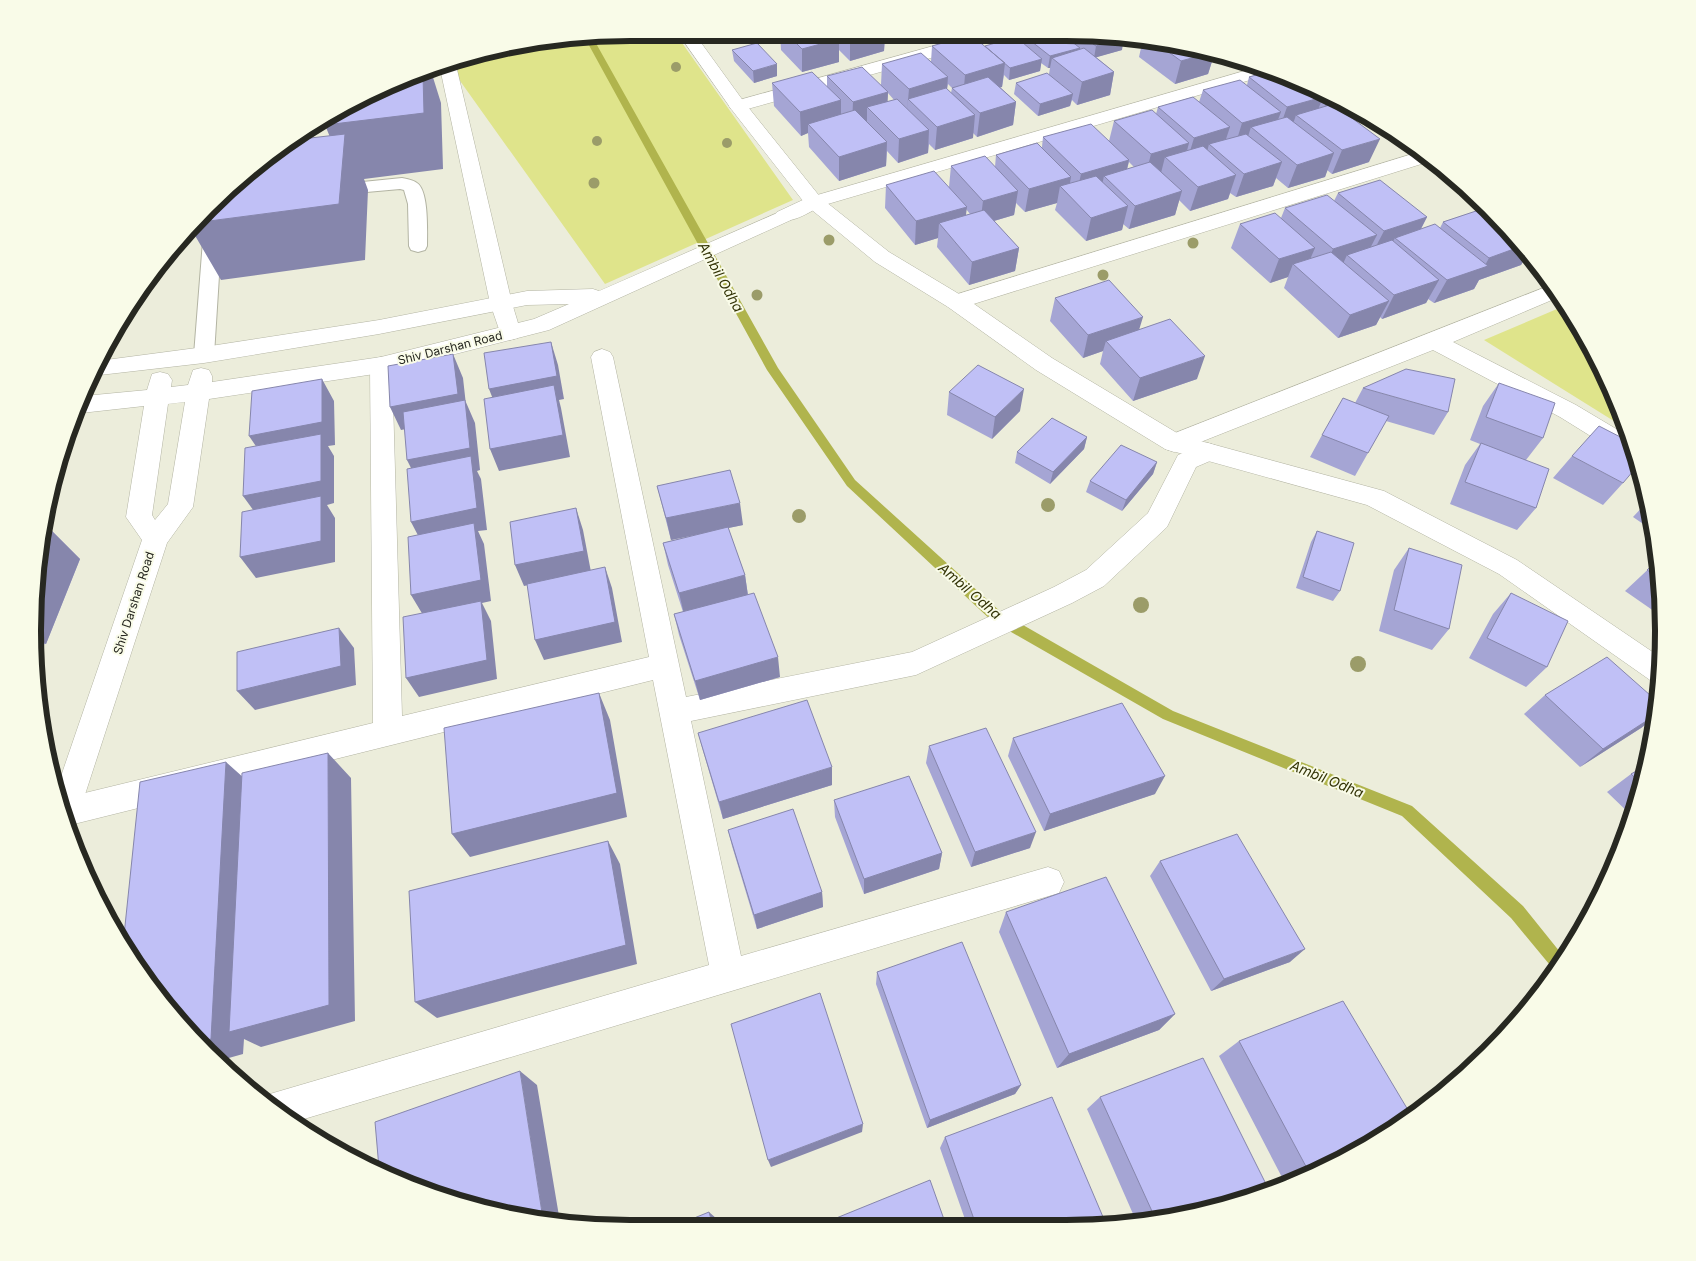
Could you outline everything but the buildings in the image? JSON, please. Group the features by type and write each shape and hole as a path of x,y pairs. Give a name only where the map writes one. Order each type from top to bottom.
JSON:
{"street":[{"path":"692,41 738,106 814,202 882,257 956,302 1044,364 1174,443 1376,498 1508,566 1653,667"},
{"path":"738,106 975,41"},
{"path":"449,70 510,333"},
{"name":"Shiv Darshan Road","path":"86,404 199,392 381,365 541,326 605,295 814,202 1256,73"},
{"path":"956,302 1418,159"},
{"path":"1174,443 1434,341 1548,294"},
{"name":"Shiv Darshan Road","path":"103,368 204,355 379,327 527,298 605,295"},
{"path":"1434,341 1568,410 1624,444"},
{"name":"Shiv Darshan Road","path":"68,803 155,539 180,506 204,355"},
{"path":"602,357 728,976"},
{"path":"155,539 139,517 163,361"},
{"path":"381,365 388,732"},
{"path":"674,712 820,684 916,663 1063,595 1095,578 1158,520 1187,461 1208,452"},
{"path":"71,812 664,665"},
{"path":"284,1107 1048,882"}],"lane":[{"path":"316,191 402,183 412,187 417,204 418,246"},
{"path":"204,355 214,214"}],"green space":[{"path":"630,41 681,41 793,200 605,284 452,69 478,61 554,46"},
{"path":"1558,308 1594,370 1616,423 1484,340"}],"waterway":[{"name":"Ambil Odha","path":"592,43 773,370 851,483 997,617 1168,715 1407,811 1517,912 1555,959"}]}
